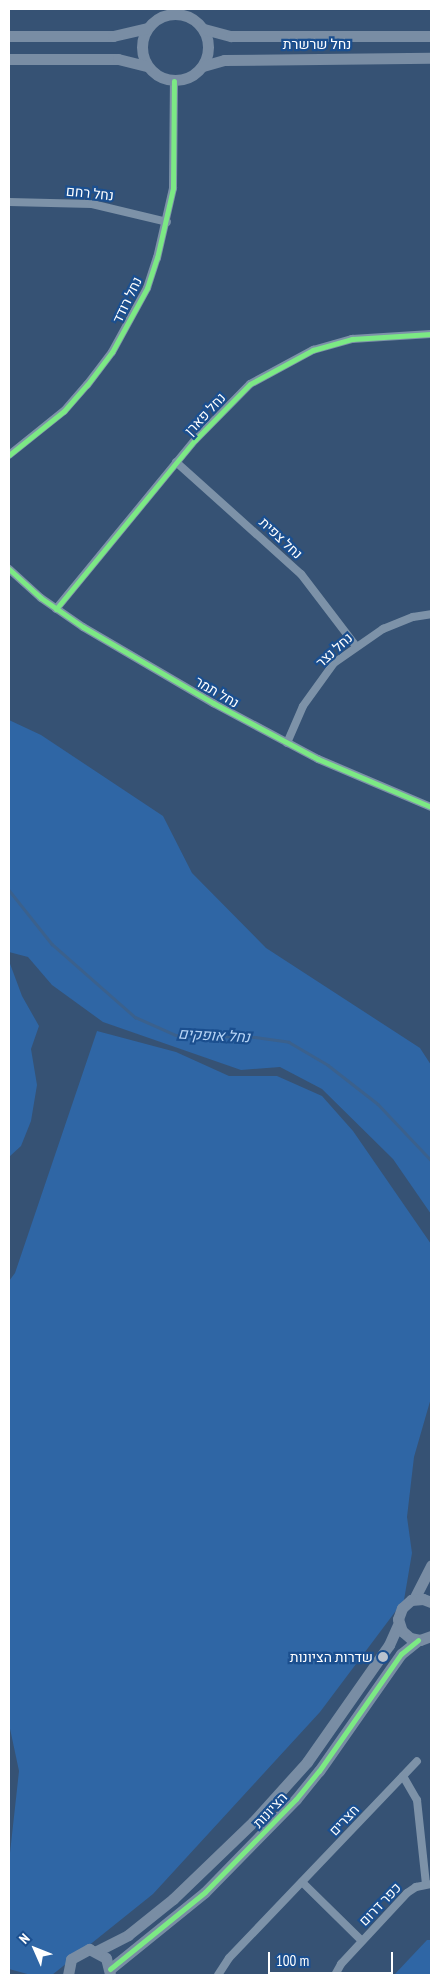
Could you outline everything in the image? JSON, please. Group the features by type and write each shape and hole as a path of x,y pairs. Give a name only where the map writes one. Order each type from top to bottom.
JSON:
{"street":[{"path":"9,36 113,36 147,28 159,18 175,11 191,18 204,29 209,48 203,66 185,79 174,81 164,79 147,66 118,59 9,59"},
{"path":"147,28 141,47 147,66"},
{"name":"נחל שרשרת","path":"204,29 231,36 431,36"},
{"name":"נחל שרשרת","path":"203,66 224,60 431,58"},
{"name":"נחל רודד","path":"9,454 64,411 112,352 147,288 167,222 175,156 174,81"},
{"name":"נחל רחם","path":"9,202 92,204 167,222"},
{"name":"נחל פארן","path":"56,609 176,462 226,406 250,384 280,365 313,350 352,339 431,334"},
{"name":"נחל צפית","path":"176,462 301,574 355,645"},
{"name":"נחל תמר","path":"9,569 56,609 83,627 287,743 431,807"},
{"name":"נחל נצר","path":"287,743 303,706 317,684 334,663 355,645 383,629 413,617 431,614"},
{"name":"הציונות","path":"59,1975 68,1971 77,1953 97,1950 128,1935 173,1899 278,1795 307,1762 389,1645 399,1623 402,1608 414,1599 431,1566"},
{"path":"414,1599 431,1602"},
{"path":"399,1623 407,1636 427,1639"},
{"name":"הציונות","path":"110,1972 205,1892 290,1805 319,1771 401,1654 427,1639"},
{"name":"חצרים","path":"218,1975 229,1958 417,1761"},
{"path":"403,1776 417,1800 429,1884"},
{"path":"302,1882 362,1941"},
{"name":"כפר דרום","path":"334,1975 362,1941 407,1893 429,1884"},
{"path":"97,1950 106,1958 110,1972"}],"shaded area":[{"path":"9,720 41,735 163,816 192,873 266,948 420,1048 431,1065 431,1214 393,1159 322,1089 280,1067 241,1070 103,1022 52,985 28,957 9,952"},
{"path":"9,961 22,996 39,1026 31,1049 37,1085 31,1121 21,1146 9,1157"},
{"path":"97,1031 176,1052 229,1076 277,1076 322,1096 353,1131 431,1244 431,1398 414,1457 407,1517 412,1553 404,1600 320,1712 153,1894 52,1975 31,1975 9,1969 9,1862 19,1771 9,1724 9,1281 15,1273"},
{"path":"427,1940 431,1940 431,1975 394,1975"}],"waterway":[{"name":"נחל אופקים","path":"9,890 52,944 135,1017 176,1035 255,1037 289,1042 328,1065 378,1104 431,1160"}],"cycle path":[{"path":"9,455 64,411 87,385 112,352 147,288 157,258 173,188 174,81"},
{"path":"56,609 195,440 250,384 313,350 352,339 431,334"},
{"path":"9,569 41,598 83,627 213,703 318,759 431,807"},
{"path":"110,1969 205,1892 296,1799 319,1771 401,1654 418,1640"}],"place":[{"name":"שדרות הציונות","path":"383,1657"}]}
